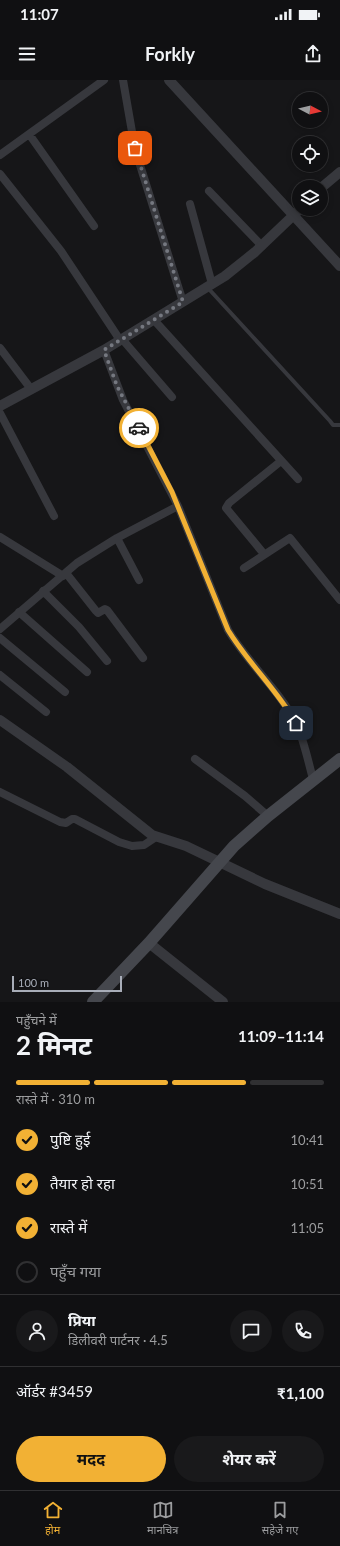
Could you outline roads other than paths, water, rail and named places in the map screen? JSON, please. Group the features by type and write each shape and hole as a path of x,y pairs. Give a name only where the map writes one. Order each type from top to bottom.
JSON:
{"main road":[{"path":"94,1002 149,944 219,862 268,816 340,759"}],"street":[{"path":"0,155 104,80"},
{"path":"124,80 135,148 183,302"},
{"path":"169,80 292,207"},
{"path":"29,134 94,226"},
{"path":"328,182 340,172"},
{"path":"0,174 61,251 121,339 172,397"},
{"path":"209,191 262,246"},
{"path":"190,204 209,285"},
{"path":"0,406 104,350 239,266 293,216"},
{"path":"300,216 340,266"},
{"path":"154,320 298,479"},
{"path":"0,348 32,389"},
{"path":"104,350 124,400 178,506 228,630 238,646 291,715 300,734 313,779"},
{"path":"0,413 54,516"},
{"path":"264,554 226,508 229,503 281,461"},
{"path":"0,628 43,591 89,555 117,538 178,506"},
{"path":"0,537 64,574 98,613 105,609 107,610 143,658"},
{"path":"117,538 139,580"},
{"path":"244,568 290,538 340,600"},
{"path":"43,591 79,627 106,661"},
{"path":"19,612 87,672"},
{"path":"0,638 65,692"},
{"path":"0,675 46,712"},
{"path":"0,720 68,767 156,837 186,846 265,884 340,914"},
{"path":"195,759 245,796 268,816"},
{"path":"0,792 60,822 66,823 72,819 75,819 126,844 144,845 156,837"},
{"path":"149,944 223,1002"}],"lane":[{"path":"209,285 330,422 333,425 340,425"}]}
